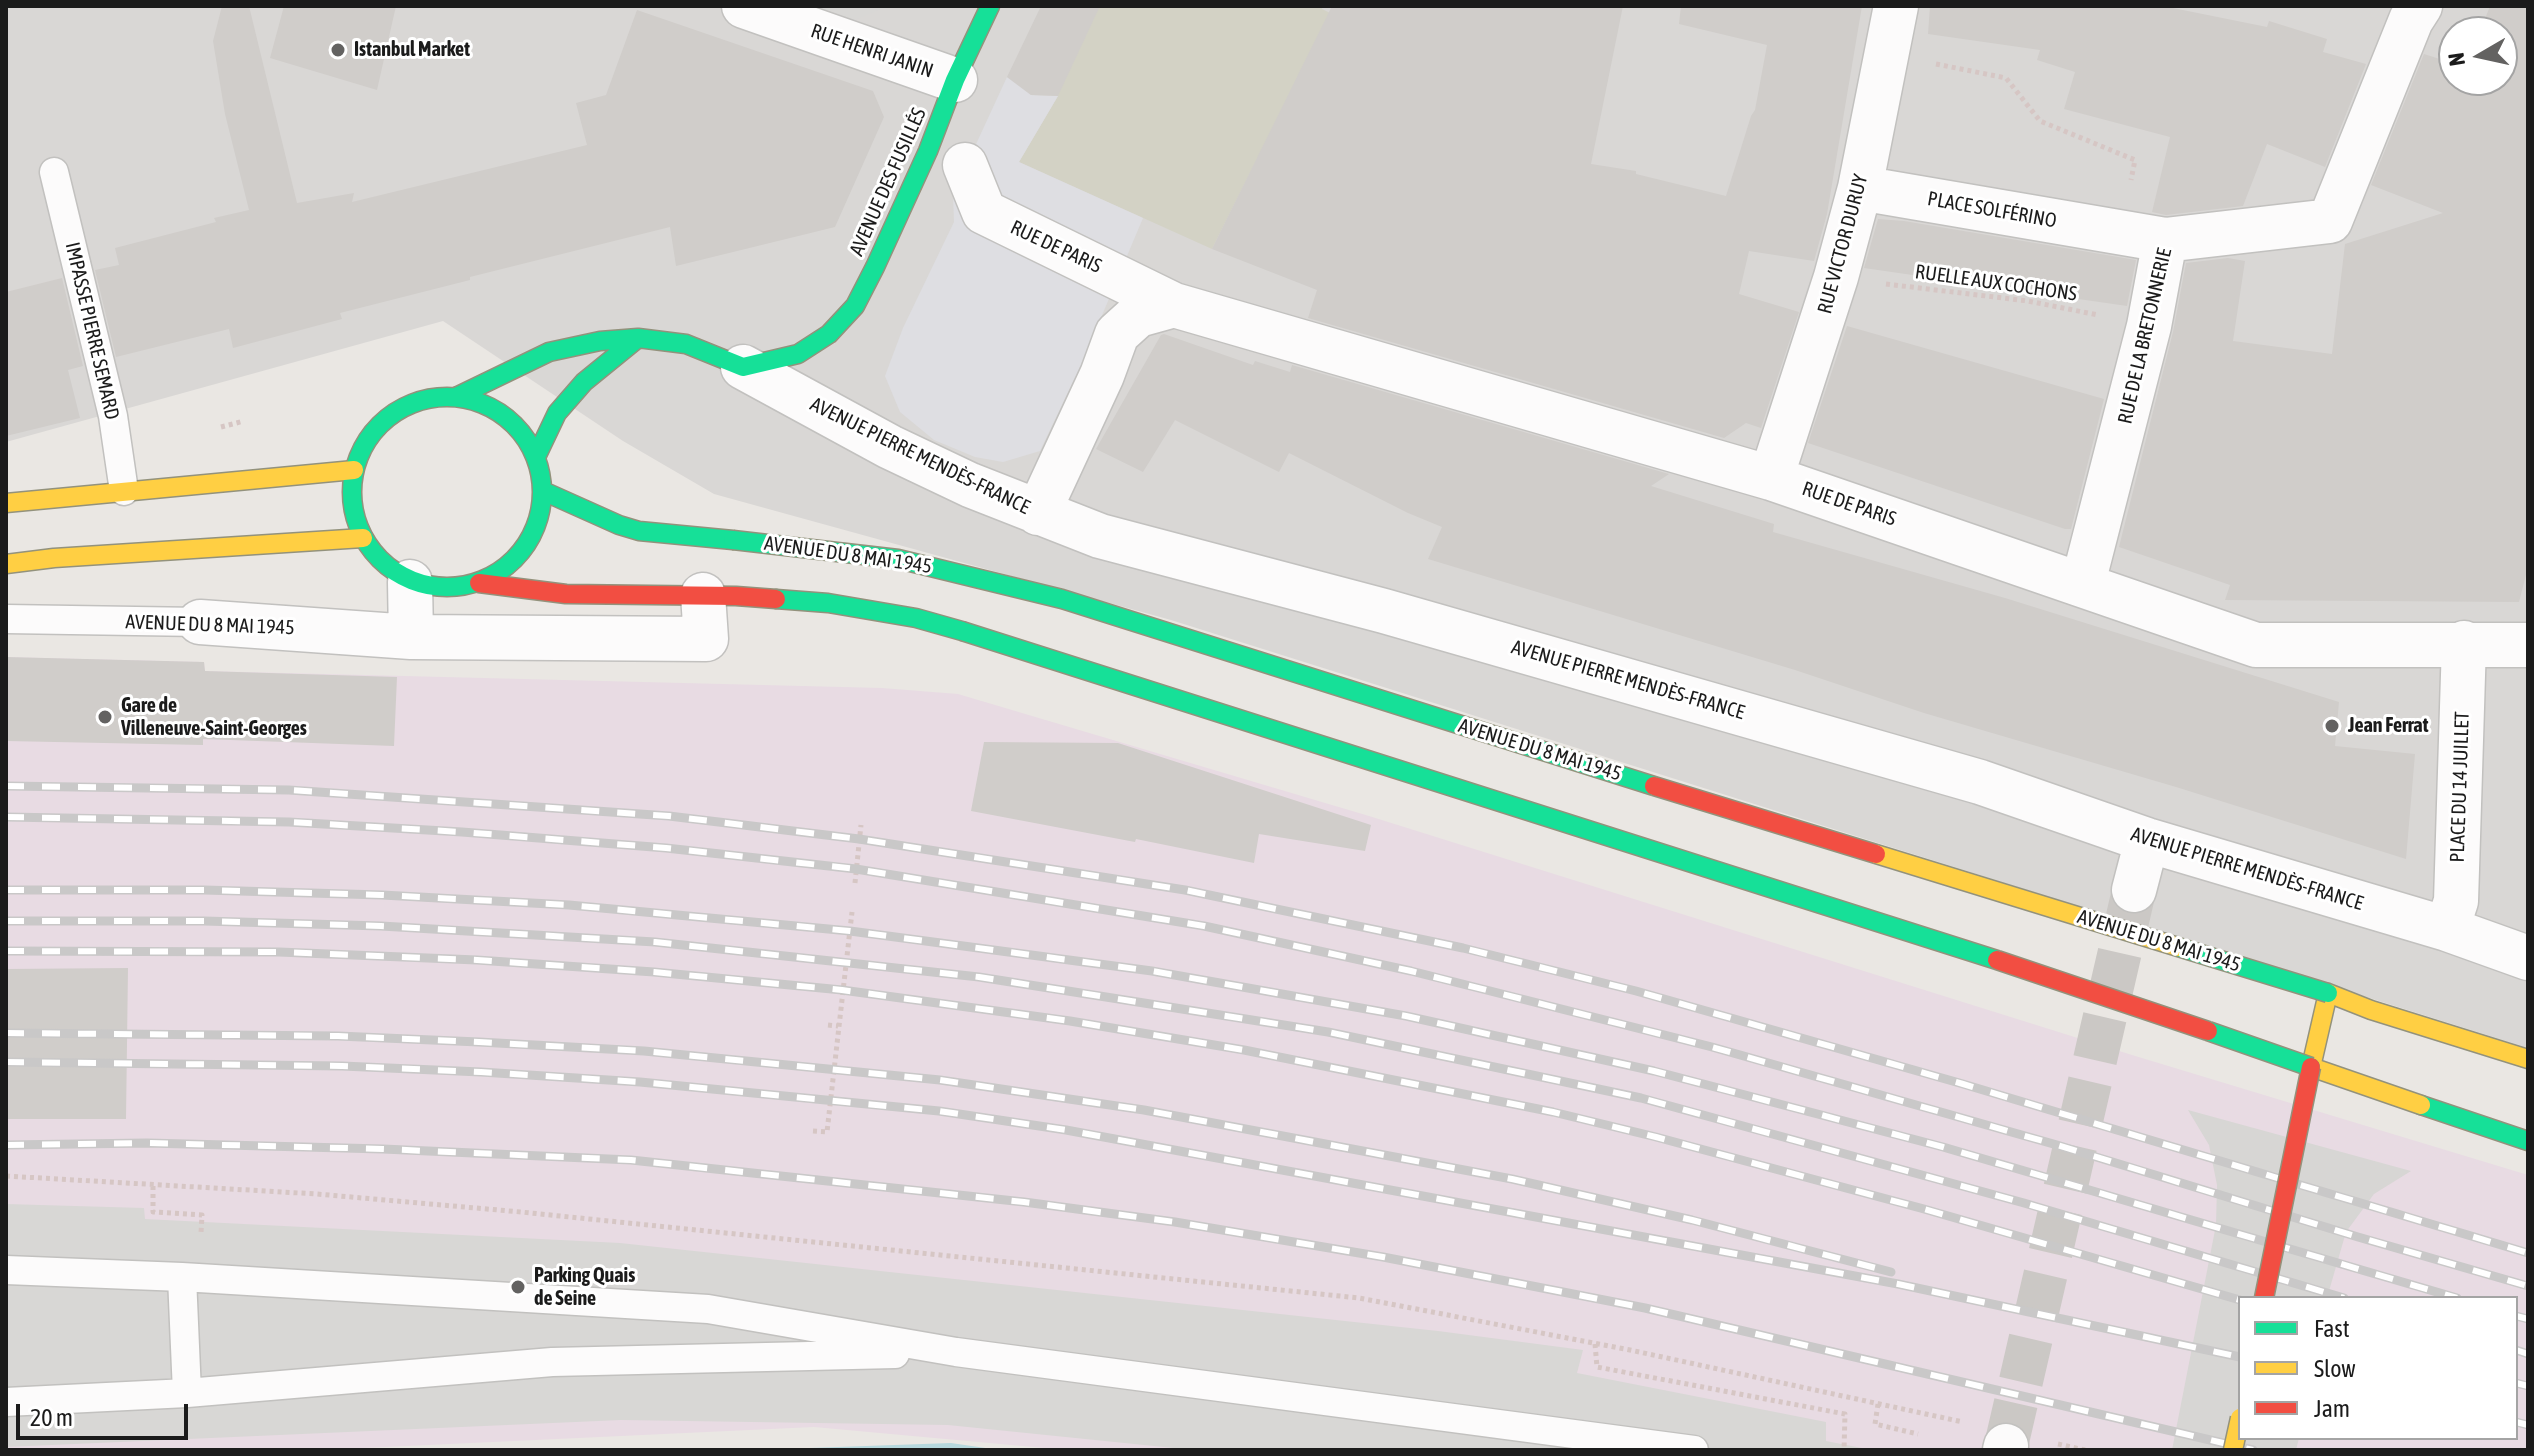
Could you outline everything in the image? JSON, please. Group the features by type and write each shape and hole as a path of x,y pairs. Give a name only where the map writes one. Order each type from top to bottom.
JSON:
{"main road":[{"name":"AVENUE DES FUSILLÉS","path":"743,367 798,354 829,334 855,306 928,151 955,80 990,6"},
{"path":"456,397 549,352 600,341 638,338 686,344 743,367"},
{"path":"537,455 557,413 584,382 638,338"},
{"path":"445,396 482,401 504,416 528,439 537,455 543,491 538,520 525,547 505,568 479,583 457,588 410,582 375,556 363,538 351,493 354,470 366,440 387,417 415,402 445,396"},
{"path":"6,503 354,470"},
{"name":"AVENUE DU 8 MAI 1945","path":"543,491 639,531 898,559 1062,599 1570,760 2328,993 2371,1010 2528,1059"},
{"path":"6,564 54,558 363,538"},
{"path":"479,583 566,594 720,596 828,603 916,618 2101,993 2528,1141"},
{"path":"2264,1296 2328,993"},
{"path":"2233,1450 2238,1427"}],"street":[{"name":"RUE HENRI JANIN","path":"744,6 955,80"},
{"name":"RUE VICTOR DURUY","path":"1771,478 1836,277 1860,188 1896,6"},
{"name":"RUE DE LA BRETONNERIE","path":"2083,583 2149,326 2165,240 2330,221 2411,20 2420,6"},
{"name":"RUE DE PARIS","path":"965,165 984,212 1174,305 1771,478 2256,645 2528,645"},
{"name":"PLACE SOLFÉRINO","path":"1860,188 2165,240"},
{"path":"1038,513 1102,375 1117,334 1138,315 1174,305"},
{"name":"AVENUE PIERRE MENDÈS-FRANCE","path":"743,367 890,447 1038,513 1100,536 1384,611 1980,782 2147,840 2447,929 2528,958"},
{"path":"410,582 411,637"},
{"name":"AVENUE DU 8 MAI 1945","path":"200,622 411,637 706,639 720,596"},
{"name":"PLACE DU 14 JUILLET","path":"2447,929 2456,901 2464,643"},
{"path":"2134,890 2147,840"}],"lane":[{"name":"IMPASSE PIERRE SEMARD","path":"54,172 113,416 124,491"},
{"name":"AVENUE DU 8 MAI 1945","path":"6,619 200,622"},
{"path":"6,1270 182,1277 708,1309 956,1352 1694,1450"},
{"path":"182,1277 187,1393"},
{"path":"6,1402 187,1393 552,1362 956,1352"}],"path":[{"path":"1887,54 2006,78 2040,121 2135,160 2123,233"},
{"name":"RUELLE AUX COCHONS","path":"1836,277 2028,301 2149,326"},
{"path":"855,883 861,825"},
{"path":"813,1131 827,1132 852,912"},
{"path":"828,1025 838,1026"},
{"path":"6,1176 317,1194 521,1212 1344,1296 1595,1344 1952,1420"},
{"path":"153,1186 153,1212 196,1215"},
{"path":"1595,1344 1597,1367 1845,1414 1844,1450"},
{"path":"1878,1404 1875,1424 1918,1434"}],"shaded area":[{"path":"6,6 2528,6 2528,1048 1171,620 714,494 623,441 443,321 6,442"},
{"path":"799,6 888,6 848,23"},
{"path":"1099,6 1323,6 1322,9 1330,13 1212,249 1019,162 1058,96 1060,74"},
{"path":"1007,77 1031,95 1058,96 1019,162 1143,218 1081,365 1040,451 1003,462 975,457 934,440 900,412 885,376 903,328 954,222 953,194"},
{"path":"6,657 204,662 205,671 882,688 958,694 1369,816 2132,1055 2528,1175 2528,1450 1066,1450 814,1427 321,1450 6,1450"},
{"name":"Parking Quais de Seine","path":"6,1204 144,1208 145,1219 620,1243 1438,1331 1583,1350 1577,1373 1826,1422 1826,1441 1872,1450 1193,1450 948,1425 621,1420 6,1447"}],"water":[{"path":"951,1443 999,1450 753,1450"}],"pier":[{"path":"2188,1110 2411,1171 2374,1194 2346,1232 2328,1296 2238,1296 2238,1440 2298,1440 2296,1450 2172,1450 2216,1225 2217,1185 2209,1145"}],"building":[{"path":"222,6 249,6 297,203 354,193 352,202 587,145 576,103 606,95 637,10 873,91 884,117 835,227 676,266 670,227 470,277 470,280 340,313 342,319 233,348 229,329 116,357 95,270 119,265 115,248 216,222 214,218 249,210 225,114 213,41"},
{"name":"Istanbul Market","path":"284,6 396,6 377,90 270,58"},
{"path":"1041,6 1100,6 1058,96 1031,95 1007,77"},
{"path":"1332,6 1623,6 1591,164 1636,171 1636,174 1726,196 1755,110 1767,45 1679,24 1681,6 1862,6 1827,214 1814,261 1749,251 1739,294 1799,312 1761,428 1746,423 1724,438 1308,318 1317,290 1212,249"},
{"path":"1930,6 2163,6 2267,27 2269,21 2327,39 2323,52 2366,64 2325,167 2267,144 2243,206 2166,215 2152,212 2170,137 2064,109 2075,72 2037,60 2040,50 1928,34"},
{"path":"2490,6 2528,6 2528,567 2519,602 2225,600 2230,585 2119,547 2173,332 2186,263 2228,258 2245,261 2233,341 2332,354 2345,244 2443,213 2371,185 2424,54 2438,58 2438,96 2518,96 2518,16 2486,16"},
{"path":"1878,219 2136,260 2127,306 1864,268"},
{"path":"62,278 83,366 68,370 80,418 6,436 6,292"},
{"path":"1847,326 2104,399 2071,529 1808,443"},
{"path":"1164,334 1253,365 1255,361 1290,372 1292,365 1669,474 1651,486 1774,524 1773,532 2005,598 2339,702 2335,746 2415,754 2406,859 1428,559 1442,527 1289,453 1279,472 1175,420 1143,472 1096,449"},
{"path":"6,657 204,662 205,671 397,677 394,746 203,739 203,745 6,741"},
{"path":"984,742 1118,743 1371,825 1365,851 1259,834 1254,863 971,811"},
{"path":"128,968 126,1119 6,1119 6,969"}],"tunnel":[{"path":"2006,1446 2133,895"}],"railway":[{"path":"6,786 289,790 669,816 859,839 1185,890 1463,948 1636,991 1963,1084 2528,1253"},
{"path":"6,817 289,822 666,848 856,869 1204,926 1411,971 1712,1047 2057,1145 2528,1286"},
{"path":"6,890 204,890 569,905 850,931 1152,971 1406,1016 1654,1071 1943,1147 2450,1296"},
{"path":"6,921 204,921 381,926 655,942 979,977 1328,1032 1641,1098 2024,1203 2337,1296"},
{"path":"6,951 279,952 477,960 654,972 842,990 1070,1021 1244,1050 1553,1112 1924,1209 2238,1299"},
{"path":"6,1033 338,1036 479,1042 644,1051 940,1080 1144,1110 1512,1179 1692,1220 1891,1272"},
{"path":"6,1062 342,1066 481,1072 640,1082 939,1111 1066,1130 1898,1284 2238,1357"},
{"path":"6,1145 147,1143 631,1160 1024,1202 1175,1222 1383,1257 1645,1308 2253,1450"},
{"path":"2518,1316 2528,1319"},
{"path":"2518,1351 2528,1354"},
{"path":"2518,1384 2528,1386"},
{"path":"2518,1422 2528,1425"}],"traffic: fast":[{"path":"456,397 549,352 600,341 638,338 686,344 743,367 798,354 829,334 855,306 875,267 990,6"},
{"path":"537,455 557,413 584,382 638,338"},
{"path":"447,397 466,398 483,404 514,425 535,456 541,473 542,492 541,511 535,528 514,559 483,580 466,586 447,587 428,586 411,580 380,559 359,528 353,511 352,492 353,473 359,456 380,425 411,404 428,398 447,397"},
{"path":"543,491 639,531 733,540"},
{"path":"733,540 898,559 1062,599 1654,786"},
{"path":"776,599 828,603 916,618 962,631"},
{"path":"962,631 1997,960"},
{"path":"2178,947 2328,993"},
{"path":"2208,1031 2311,1067"},
{"path":"2421,1105 2528,1141"}],"traffic: slow":[{"path":"6,503 354,470"},
{"path":"6,564 54,558 363,538"},
{"path":"1876,854 2178,947"},
{"path":"2421,1105 2311,1067 2328,993 2371,1010 2528,1059"},
{"path":"2233,1450 2238,1427"}],"traffic: jam":[{"path":"479,583 566,594 776,599"},
{"path":"1654,786 1876,854"},
{"path":"1997,960 2208,1031"},
{"path":"2264,1296 2311,1067"}],"place":[{"name":"Istanbul Market","path":"338,50"},
{"name":"Gare de Villeneuve-Saint-Georges","path":"105,717"},
{"name":"Jean Ferrat","path":"2332,726"},
{"name":"Parking Quais de Seine","path":"518,1287"}]}
